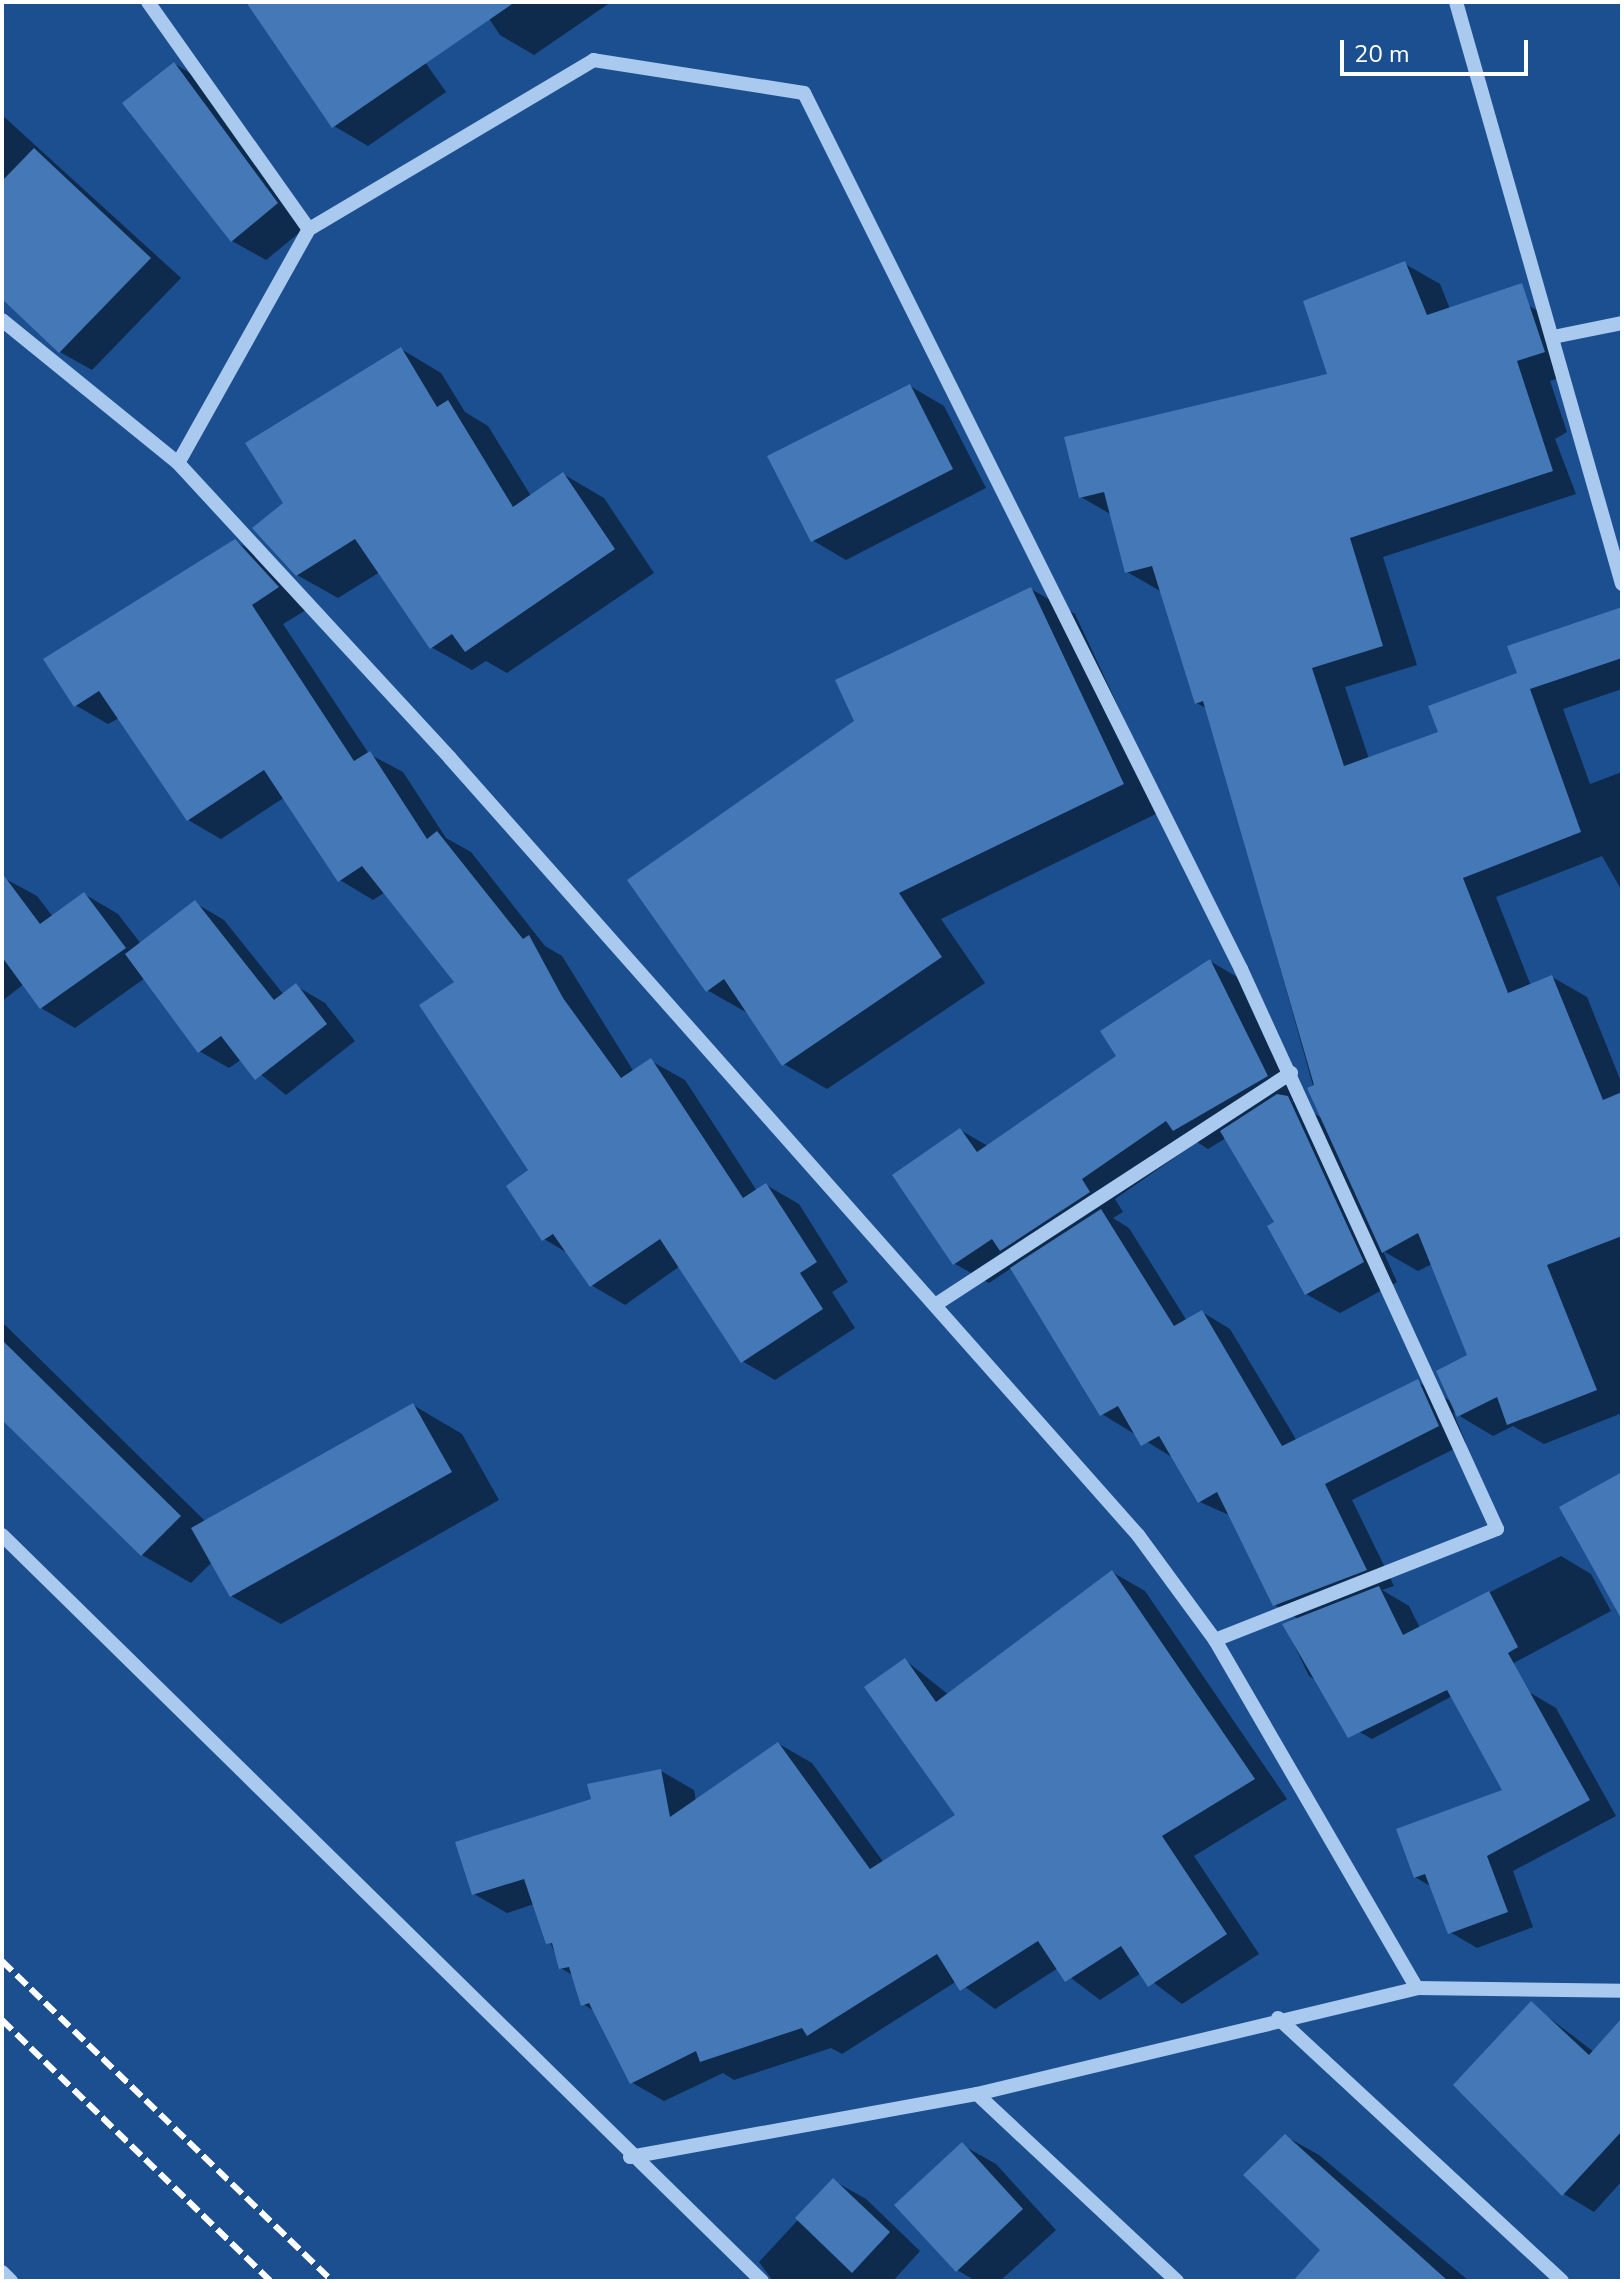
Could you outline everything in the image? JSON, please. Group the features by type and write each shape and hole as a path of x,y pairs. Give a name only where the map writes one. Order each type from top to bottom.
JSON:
{"street":[{"path":"148,2 309,229"},
{"path":"1456,2 1622,584"},
{"path":"178,463 309,229 594,60 804,93 1291,1073 1497,1529 1215,1640"},
{"path":"2,320 178,463 1138,1535 1215,1640 1417,1988"},
{"path":"1553,337 1622,323"},
{"path":"935,1305 1291,1073"},
{"path":"2,1535 630,2157 762,2281"},
{"path":"630,2157 977,2094 1278,2018 1417,1988 1622,1991"},
{"path":"1278,2018 1562,2281"},
{"path":"977,2094 1177,2281"},
{"path":"2,2272 11,2281"}],"building":[{"path":"246,2 515,2 332,128"},
{"path":"174,62 278,203 231,242 122,103"},
{"path":"34,148 151,258 59,353 2,299 2,181"},
{"path":"1405,261 1427,315 1522,283 1545,352 1517,361 1553,471 1350,538 1383,646 1312,668 1344,766 1438,732 1428,706 1517,673 1507,646 1622,607 1622,658 1530,689 1581,832 1463,878 1508,993 1552,975 1603,1100 1622,1092 1622,1236 1547,1265 1597,1390 1507,1425 1497,1397 1457,1417 1436,1371 1467,1355 1418,1233 1382,1253 1307,1088 1314,1085 1203,701 1195,704 1152,566 1125,573 1104,492 1079,498 1064,437 1327,374 1303,301"},
{"path":"401,347 437,407 448,400 513,507 563,472 615,549 465,652 452,634 430,649 355,539 296,576 252,528 283,503 245,443"},
{"path":"910,384 953,469 811,542 767,456"},
{"path":"235,539 279,587 252,605 354,761 370,751 427,839 437,831 523,939 529,935 563,998 621,1078 651,1058 743,1198 766,1183 817,1262 800,1273 823,1309 741,1363 660,1239 590,1287 553,1234 542,1241 506,1186 528,1170 419,1005 454,982 362,866 338,882 264,770 187,821 99,691 74,707 43,659"},
{"path":"1031,587 1124,784 899,893 942,957 782,1066 724,979 706,992 627,880 854,721 835,680"},
{"path":"2,873 40,924 84,892 126,948 40,1009 2,957"},
{"path":"195,900 274,1000 296,983 327,1024 255,1080 221,1036 198,1053 125,954"},
{"path":"1210,959 1268,1076 1173,1131 1166,1121 1082,1179 1090,1192 1000,1251 992,1239 953,1265 892,1175 960,1128 977,1152 1116,1056 1100,1031"},
{"path":"1277,1094 1288,1096 1364,1262 1305,1295 1267,1226 1274,1222 1220,1131"},
{"path":"1101,1209 1174,1326 1202,1310 1282,1446 1418,1379 1439,1426 1325,1484 1367,1570 1273,1606 1217,1492 1198,1503 1159,1436 1141,1446 1118,1406 1100,1416 1010,1268"},
{"path":"2,1340 181,1516 141,1556 2,1420"},
{"path":"413,1403 452,1472 230,1597 191,1528"},
{"path":"1622,1472 1622,1620 1559,1507"},
{"path":"1112,1570 1255,1779 1162,1836 1227,1934 1148,1987 1121,1946 1065,1982 1038,1941 960,1991 937,1954 807,2036 802,2028 700,2062 696,2051 630,2084 589,2003 581,2006 569,1967 559,1969 552,1943 546,1944 524,1879 472,1895 455,1842 591,1799 587,1784 661,1769 670,1817 778,1742 870,1869 955,1815 864,1687 905,1658 936,1702"},
{"path":"1379,1586 1403,1635 1489,1591 1518,1647 1508,1653 1590,1800 1487,1856 1508,1912 1448,1934 1425,1874 1414,1878 1396,1829 1502,1790 1447,1690 1348,1738 1282,1624"},
{"path":"1531,2001 1589,2055 1622,2018 1622,2131 1562,2196 1453,2085"},
{"path":"1285,2134 1448,2281 1293,2281 1320,2250 1243,2175"},
{"path":"962,2142 1023,2209 956,2272 894,2205"},
{"path":"833,2178 890,2232 852,2273 795,2218"}],"railway":[{"path":"2,1961 332,2281"},
{"path":"2,2020 270,2281"}]}
